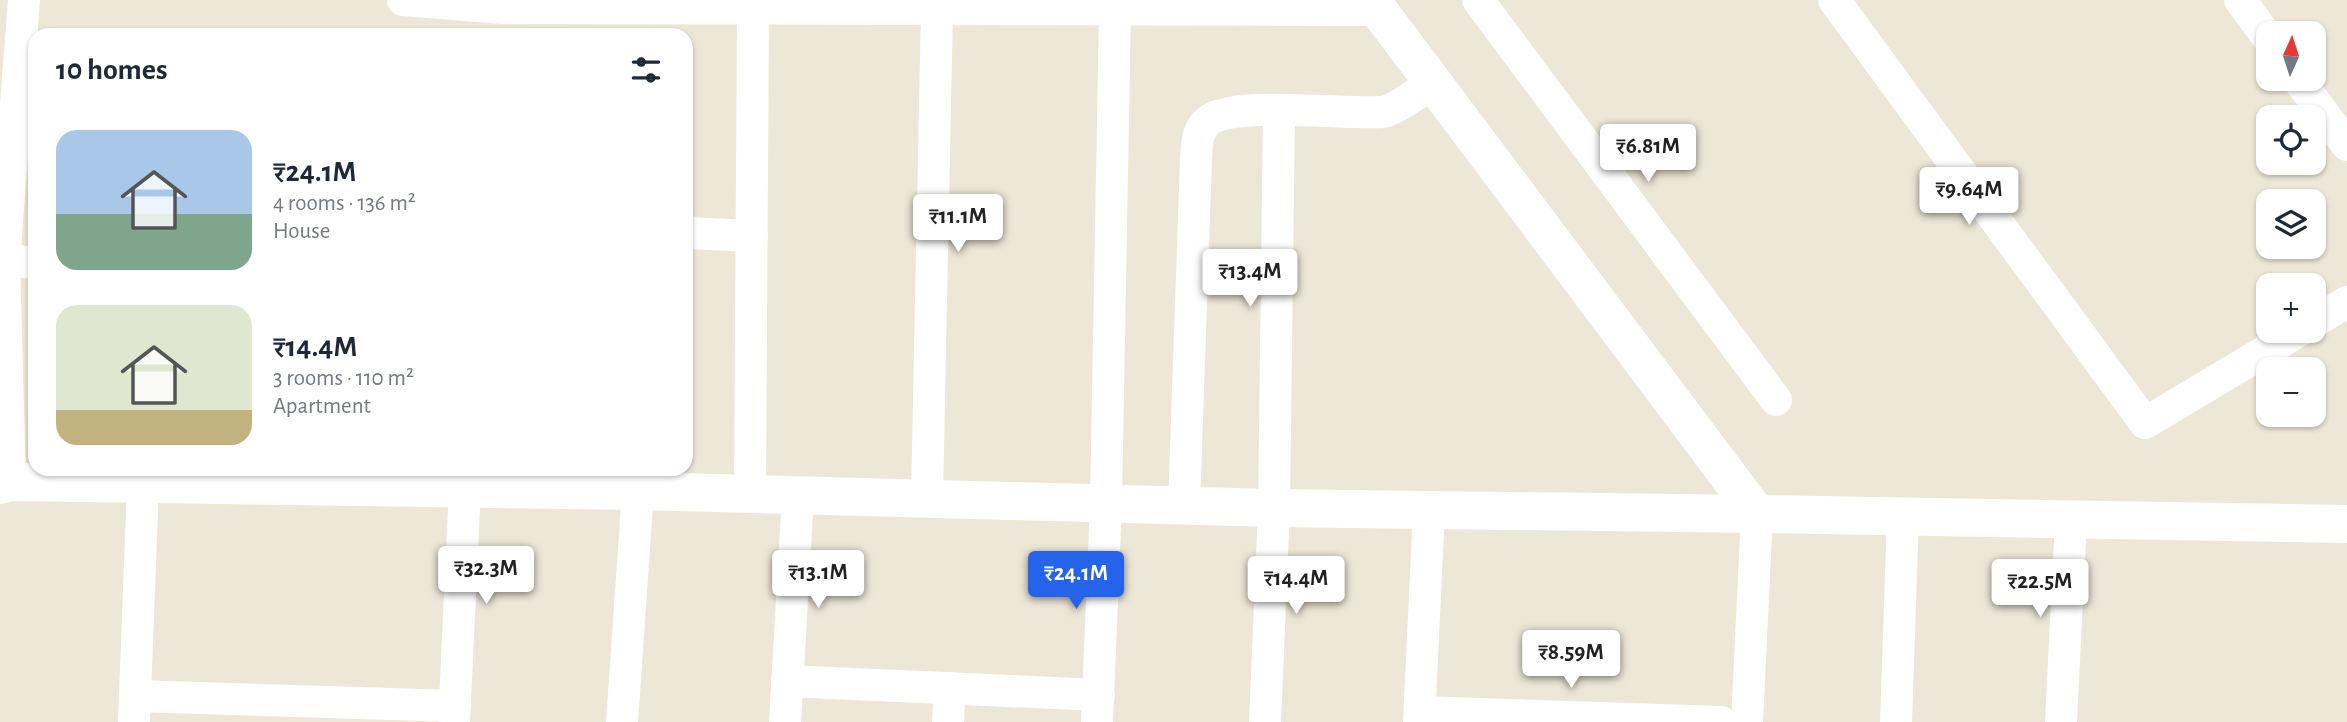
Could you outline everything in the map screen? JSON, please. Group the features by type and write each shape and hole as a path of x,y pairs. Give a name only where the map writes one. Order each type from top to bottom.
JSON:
{"street":[{"path":"24,0 2,260 5,484 485,482 638,491 1184,506 2347,524"},
{"path":"403,0 503,14 736,6 1115,10 1375,5 1757,514 1747,722"},
{"path":"1478,0 1776,400"},
{"path":"1834,0 2145,423 2279,343"},
{"path":"2240,0 2256,22"},
{"path":"736,6 752,236 750,494"},
{"path":"927,498 937,9"},
{"path":"787,681 950,688 1098,708 1107,503 1115,10"},
{"path":"1184,506 1197,140 1201,128 1222,113 1279,110 1386,112 1433,83"},
{"path":"2307,91 2347,145"},
{"path":"1265,722 1274,508 1279,110"},
{"path":"693,233 752,236"},
{"path":"2,260 28,262"},
{"path":"2326,315 2347,302"},
{"path":"143,484 135,709 454,714 485,482"},
{"path":"622,722 638,491"},
{"path":"785,722 798,495"},
{"path":"1429,510 1420,717 1721,722"},
{"path":"1896,722 1903,516"},
{"path":"2061,722 2071,519"},
{"path":"948,722 950,688"}]}
